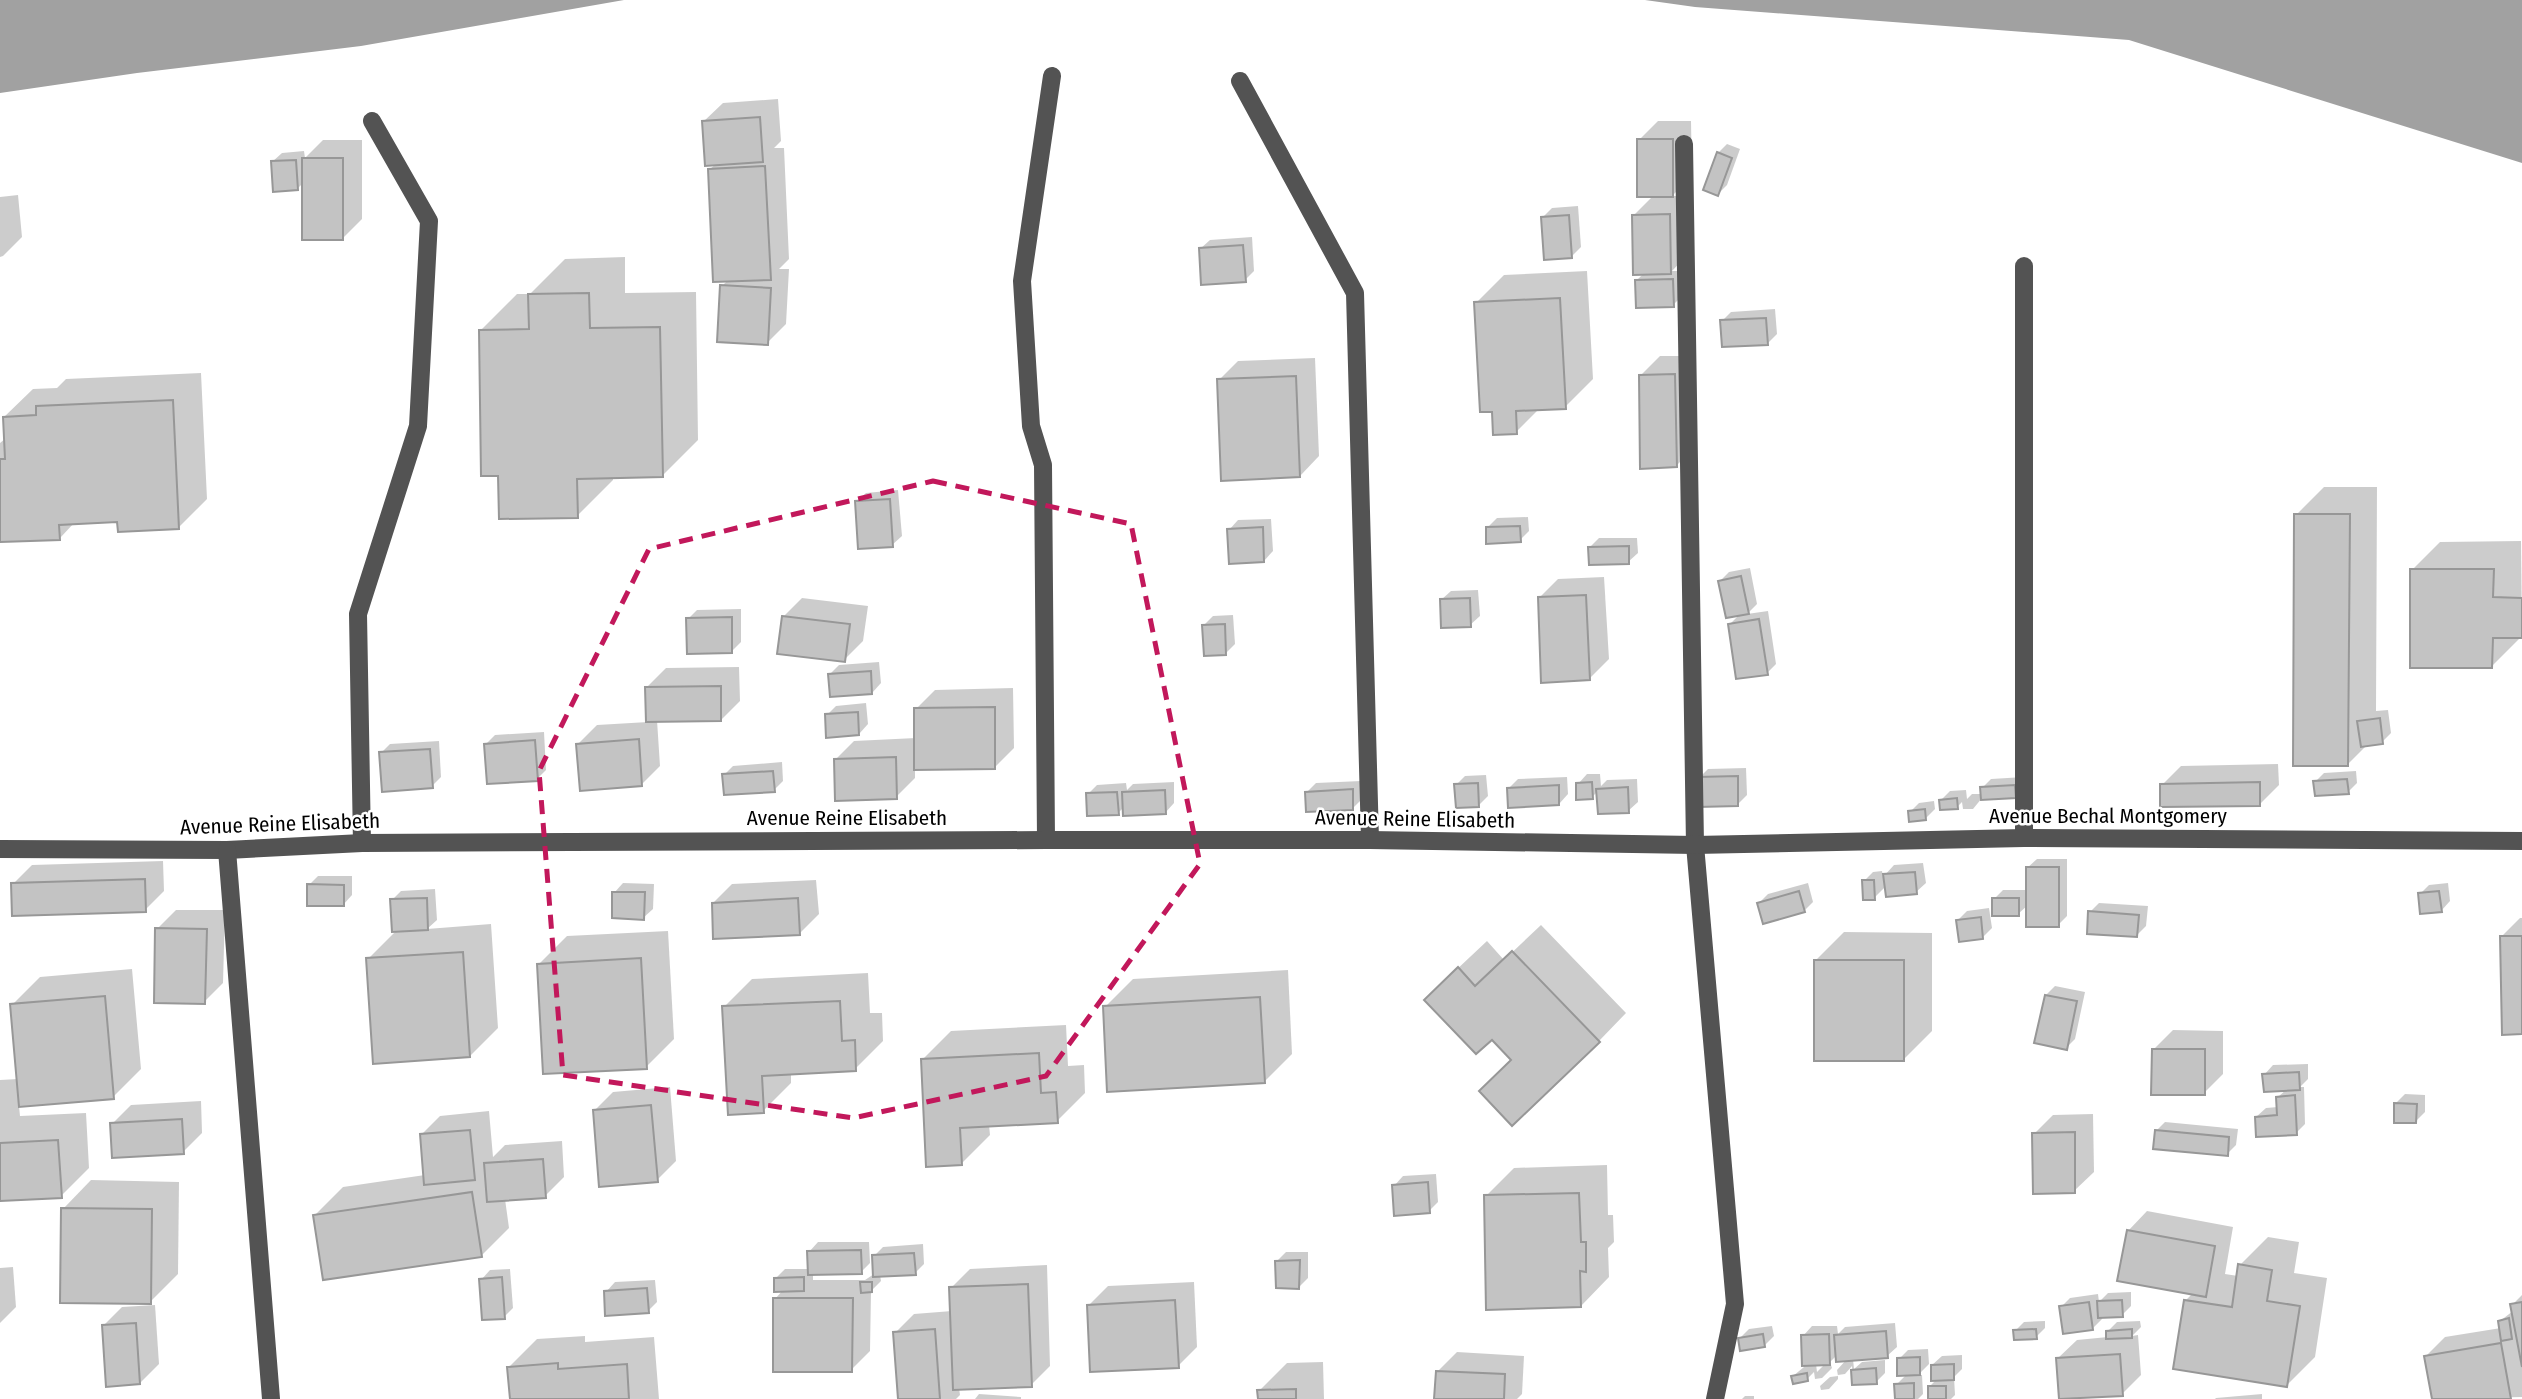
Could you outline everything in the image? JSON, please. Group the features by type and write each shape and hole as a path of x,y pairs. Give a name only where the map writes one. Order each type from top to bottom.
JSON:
{"street":[{"path":"1046,840 1043,465 1031,426 1022,281 1052,76"},
{"path":"1240,81 1355,293 1370,840"},
{"path":"362,843 358,614 418,426 429,220 372,121"},
{"path":"1684,144 1695,845 1735,1304 1715,1399"},
{"path":"2024,266 2024,838"},
{"name":"Avenue Bechal Montgomery","path":"1695,845 2024,838 2522,841"},
{"name":"Avenue Reine Elisabeth","path":"0,849 227,850 362,843 1046,840 1370,840 1695,845"},
{"path":"227,850 271,1399"}],"highlighted area":[{"path":"933,481 1131,524 1200,864 1046,1076 853,1118 563,1075 539,771 649,549"}],"shaded area":[{"path":"0,0 624,0 361,46 137,73 0,93"},
{"path":"1645,0 2522,0 2522,163 2129,40 1695,7"}],"building":[{"path":"760,117 763,162 705,166 702,121"},
{"path":"1637,139 1673,139 1673,197 1637,197"},
{"path":"1717,152 1732,158 1718,196 1703,190"},
{"path":"302,158 343,158 343,240 302,240"},
{"path":"296,160 298,190 273,192 271,161"},
{"path":"765,166 771,280 713,282 708,169"},
{"path":"1670,214 1671,274 1633,275 1632,215"},
{"path":"1569,215 1572,258 1544,260 1541,217"},
{"path":"1243,245 1246,282 1201,285 1199,248"},
{"path":"1673,279 1674,307 1636,308 1635,280"},
{"path":"720,285 771,288 768,345 717,342"},
{"path":"589,293 590,328 660,327 663,477 577,479 578,518 499,519 498,476 481,476 479,330 529,329 528,294"},
{"path":"1560,298 1566,409 1516,411 1517,434 1493,435 1492,412 1480,412 1474,302"},
{"path":"1766,318 1768,345 1722,347 1720,320"},
{"path":"1675,374 1677,467 1640,469 1639,375"},
{"path":"1296,376 1300,477 1221,481 1217,379"},
{"path":"173,400 179,529 118,532 117,522 59,525 60,540 0,542 0,459 5,459 3,417 36,415 36,406"},
{"path":"890,499 893,547 858,549 855,501"},
{"path":"2294,514 2350,514 2348,766 2293,766"},
{"path":"1520,526 1521,542 1486,544 1486,527"},
{"path":"1263,527 1264,562 1229,564 1227,529"},
{"path":"1629,546 1629,564 1589,565 1588,547"},
{"path":"2410,569 2494,569 2493,597 2522,598 2522,638 2493,638 2492,668 2410,668"},
{"path":"1741,576 1749,614 1726,618 1718,581"},
{"path":"1586,595 1590,680 1541,683 1538,597"},
{"path":"1470,598 1471,627 1441,628 1440,599"},
{"path":"782,616 850,624 845,662 777,654"},
{"path":"732,617 732,653 687,654 686,618"},
{"path":"1759,619 1768,675 1736,679 1728,624"},
{"path":"1225,624 1226,655 1204,656 1202,625"},
{"path":"871,671 872,694 830,697 828,674"},
{"path":"721,686 721,721 646,722 645,687"},
{"path":"995,707 995,769 914,770 914,708"},
{"path":"858,712 859,735 826,738 825,714"},
{"path":"2380,718 2383,744 2361,747 2357,721"},
{"path":"639,739 642,786 580,791 576,744"},
{"path":"535,740 538,781 487,784 484,744"},
{"path":"430,749 433,788 382,792 379,752"},
{"path":"896,757 897,799 835,801 834,759"},
{"path":"773,771 775,792 724,795 722,774"},
{"path":"1738,776 1738,806 1698,807 1697,777"},
{"path":"2347,779 2349,794 2315,796 2313,781"},
{"path":"1592,782 1593,799 1576,800 1576,783"},
{"path":"2260,782 2260,806 2160,807 2160,784"},
{"path":"1478,783 1479,807 1456,808 1454,784"},
{"path":"1559,785 1559,805 1508,808 1507,788"},
{"path":"2015,785 2016,798 1981,800 1980,787"},
{"path":"1628,787 1629,813 1598,814 1596,789"},
{"path":"1353,789 1353,810 1306,812 1305,792"},
{"path":"1165,790 1166,814 1123,816 1122,792"},
{"path":"1117,792 1119,815 1087,816 1086,793"},
{"path":"1957,798 1958,809 1940,810 1939,800"},
{"path":"1925,809 1926,820 1909,822 1908,811"},
{"path":"2026,867 2059,867 2059,927 2026,927"},
{"path":"1915,872 1917,894 1886,897 1883,874"},
{"path":"145,879 146,912 12,916 11,883"},
{"path":"1862,880 1874,880 1875,900 1863,900"},
{"path":"307,884 344,885 344,906 307,906"},
{"path":"1799,891 1805,912 1763,924 1757,903"},
{"path":"2439,891 2442,912 2420,914 2418,893"},
{"path":"612,892 645,892 644,920 612,918"},
{"path":"427,898 428,930 392,932 390,899"},
{"path":"798,898 800,935 713,939 712,903"},
{"path":"1992,898 2019,898 2019,916 1992,916"},
{"path":"2088,911 2139,915 2137,937 2087,934"},
{"path":"1981,917 1983,939 1959,942 1956,920"},
{"path":"155,928 207,929 205,1004 154,1003"},
{"path":"2500,936 2522,936 2522,1034 2502,1035"},
{"path":"1512,951 1600,1042 1512,1126 1479,1091 1511,1060 1492,1040 1476,1054 1424,1000 1458,967 1475,986"},
{"path":"463,952 470,1057 373,1064 366,958"},
{"path":"641,958 647,1069 543,1074 537,964"},
{"path":"1814,960 1904,960 1904,1061 1814,1061"},
{"path":"2045,995 2077,1001 2067,1050 2034,1043"},
{"path":"105,996 114,1099 19,1107 10,1004"},
{"path":"1260,997 1265,1083 1107,1092 1103,1006"},
{"path":"840,1001 842,1041 855,1040 856,1071 762,1076 764,1113 728,1115 722,1006"},
{"path":"2152,1049 2205,1049 2205,1095 2151,1095"},
{"path":"1039,1053 1041,1093 1056,1092 1058,1123 960,1128 962,1165 926,1167 921,1059"},
{"path":"2299,1072 2300,1090 2264,1092 2262,1074"},
{"path":"2295,1095 2297,1135 2256,1137 2255,1117 2277,1115 2276,1097"},
{"path":"2394,1103 2417,1104 2416,1123 2394,1123"},
{"path":"651,1105 658,1182 599,1187 593,1110"},
{"path":"182,1119 184,1154 112,1158 110,1123"},
{"path":"470,1130 475,1180 424,1185 420,1134"},
{"path":"2155,1130 2229,1137 2228,1156 2153,1149"},
{"path":"2075,1132 2075,1193 2033,1194 2032,1133"},
{"path":"58,1140 62,1198 0,1201 0,1143"},
{"path":"543,1159 546,1198 487,1202 484,1163"},
{"path":"1428,1182 1430,1213 1394,1216 1392,1185"},
{"path":"472,1192 482,1257 323,1280 313,1215"},
{"path":"1579,1193 1581,1242 1586,1242 1586,1272 1580,1271 1581,1307 1486,1310 1484,1195"},
{"path":"61,1208 152,1209 151,1304 60,1303"},
{"path":"2127,1230 2215,1246 2206,1297 2117,1281"},
{"path":"861,1250 862,1274 808,1275 807,1251"},
{"path":"914,1253 916,1275 873,1277 872,1255"},
{"path":"1300,1260 1299,1289 1276,1288 1275,1261"},
{"path":"2238,1264 2272,1270 2267,1301 2300,1306 2287,1387 2173,1369 2184,1300 2232,1307"},
{"path":"502,1277 505,1319 482,1320 479,1279"},
{"path":"804,1277 804,1291 774,1292 774,1278"},
{"path":"860,1282 872,1282 872,1292 861,1293"},
{"path":"1028,1284 1032,1387 953,1390 949,1287"},
{"path":"647,1288 649,1313 605,1316 604,1291"},
{"path":"773,1298 853,1298 852,1372 773,1372"},
{"path":"1175,1300 1179,1368 1090,1372 1087,1305"},
{"path":"2122,1300 2123,1317 2098,1318 2097,1301"},
{"path":"2089,1302 2093,1330 2063,1334 2059,1306"},
{"path":"2522,1302 2522,1367 2510,1304"},
{"path":"2509,1318 2512,1339 2501,1341 2498,1321"},
{"path":"136,1323 140,1384 106,1387 102,1325"},
{"path":"935,1329 940,1399 898,1399 893,1332"},
{"path":"2036,1329 2037,1339 2014,1340 2013,1330"},
{"path":"2132,1329 2132,1338 2106,1339 2106,1331"},
{"path":"1886,1331 1888,1358 1836,1362 1834,1335"},
{"path":"1763,1334 1765,1347 1740,1351 1738,1338"},
{"path":"1829,1334 1830,1365 1802,1366 1801,1335"},
{"path":"2501,1343 2511,1399 2432,1399 2424,1356"},
{"path":"2120,1354 2123,1396 2059,1399 2056,1358"},
{"path":"1920,1357 1920,1375 1897,1376 1897,1358"},
{"path":"558,1363 558,1369 627,1364 629,1399 510,1399 507,1367"},
{"path":"1954,1364 1954,1380 1931,1381 1931,1365"},
{"path":"1876,1368 1877,1384 1852,1385 1851,1370"},
{"path":"1436,1371 1505,1374 1504,1399 1434,1399"},
{"path":"1807,1373 1808,1381 1793,1384 1791,1376"},
{"path":"1914,1383 1914,1399 1895,1399 1894,1384"},
{"path":"1928,1386 1946,1386 1946,1399 1928,1399"},
{"path":"1296,1389 1296,1399 1258,1399 1257,1390"}]}
